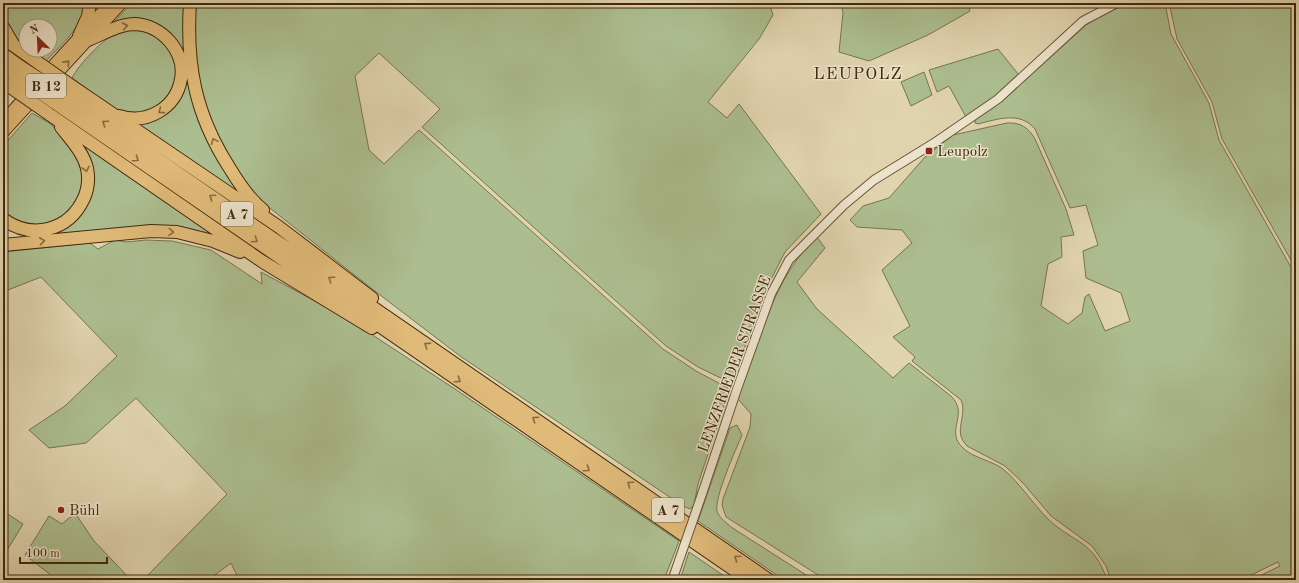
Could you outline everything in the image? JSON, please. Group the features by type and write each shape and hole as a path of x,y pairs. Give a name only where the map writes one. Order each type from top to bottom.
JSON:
{"highway":[{"path":"3,38 30,57 66,96 130,119 144,119 156,115 168,105 176,93 182,78 176,49 169,39 160,32 135,24 119,27 84,38 90,3"},
{"path":"190,3 189,53 193,83 203,118 217,148 236,179 258,206 273,218 279,227"},
{"path":"3,27 15,47"},
{"name":"A 7","path":"3,54 11,77"},
{"name":"A 7","path":"3,68 11,77 66,96 769,580"},
{"path":"3,219 12,226 26,230 40,231 56,227 71,218 80,207 88,181 87,169 83,157 75,144 49,114 11,77"},
{"name":"A 7","path":"66,96 394,335 749,580"},
{"path":"108,110 279,227 391,312 409,332"},
{"path":"49,114 263,262 378,332 394,335"},
{"path":"3,245 151,231 177,232 213,241 238,251 254,260 263,262"}],"main road":[{"name":"B 12","path":"3,133 84,38 110,3"},
{"name":"B 12","path":"4,119 84,38 122,3"}],"street":[{"name":"LENZFRIEDER STRASSE","path":"672,579 769,300 790,260 839,210 874,180 934,143 998,99 1084,21 1117,3"}],"green space":[{"path":"3,3 85,3 76,28 58,48 58,18 18,18 18,39 8,28 3,10"},
{"path":"132,3 186,3 190,86 253,205 135,124 181,94 173,37 158,26 151,24 137,23 111,25"},
{"path":"194,3 769,3 773,15 759,39 708,102 727,118 739,104 821,214 785,252 765,291 732,382 729,382 698,367 666,346 422,127 440,109 379,53 355,76 369,150 384,164 419,130 663,349 696,371 728,388 729,390 698,484 694,505 690,509 683,506 460,356 261,201 239,176 208,117 193,53"},
{"path":"841,3 968,3 970,11 928,35 869,61 839,52 843,13"},
{"path":"1129,3 1165,3 1171,34 1209,103 1219,140 1296,276 1296,580 1251,580 1280,566 1278,562 1241,580 1111,580 1106,566 1092,546 1051,516 1023,483 1005,466 967,446 963,440 960,429 963,412 961,400 912,361 915,357 893,337 910,326 882,270 912,243 902,230 857,227 850,220 863,206 889,198 925,157 953,135 1007,123 1024,126 1035,139 1066,209 1074,235 1061,237 1062,257 1048,264 1041,306 1068,324 1082,313 1085,297 1089,294 1105,331 1130,321 1121,293 1086,278 1083,251 1098,245 1086,205 1070,208 1035,129 1029,123 1016,118 1001,119 978,124 975,123 975,120 1001,102 1086,25 1099,16"},
{"path":"1169,3 1296,3 1296,269 1222,139 1212,102 1177,39"},
{"path":"136,28 155,35 168,46 175,60 176,76 172,90 163,103 150,112 132,115 118,110 72,78 86,59 112,35"},
{"path":"998,49 1019,75 995,96 966,117 949,86 937,92 929,70"},
{"path":"42,58 49,58 46,61"},
{"path":"924,72 932,95 911,106 901,82"},
{"path":"32,113 51,124 80,161 83,183 76,205 55,223 39,225 17,222 3,212 3,146"},
{"path":"81,143 223,240 213,236 55,235 78,218 91,197"},
{"path":"817,237 825,248 797,282 817,309 893,378 909,363 951,396 956,403 958,410 956,435 963,448 1003,469 1048,519 1089,549 1102,567 1107,580 826,580 726,517 722,505 723,499 750,427 751,414 738,399 741,389 762,328 779,289 802,253"},
{"path":"115,240 126,242 146,240 172,241 211,250 262,284 261,272 348,319 455,389 679,541 664,580 239,580 231,563 208,580 149,580 146,577 227,494 136,398 86,443 49,448 29,430 65,406 117,356 41,277 3,292 3,252 90,243 98,249"},
{"path":"737,425 742,435 722,485 717,511 721,518 731,527 814,580 784,580 698,521 730,428"},
{"path":"3,511 23,524 3,557"},
{"path":"75,513 94,541 131,580 52,580 52,576 25,555 49,516 62,524"},
{"path":"689,552 730,580 680,580"}],"place":[{"name":"Leupolz","path":"929,151"},
{"name":"Bühl","path":"61,510"}],"district":[{"name":"LEUPOLZ","path":"858,73"}]}
